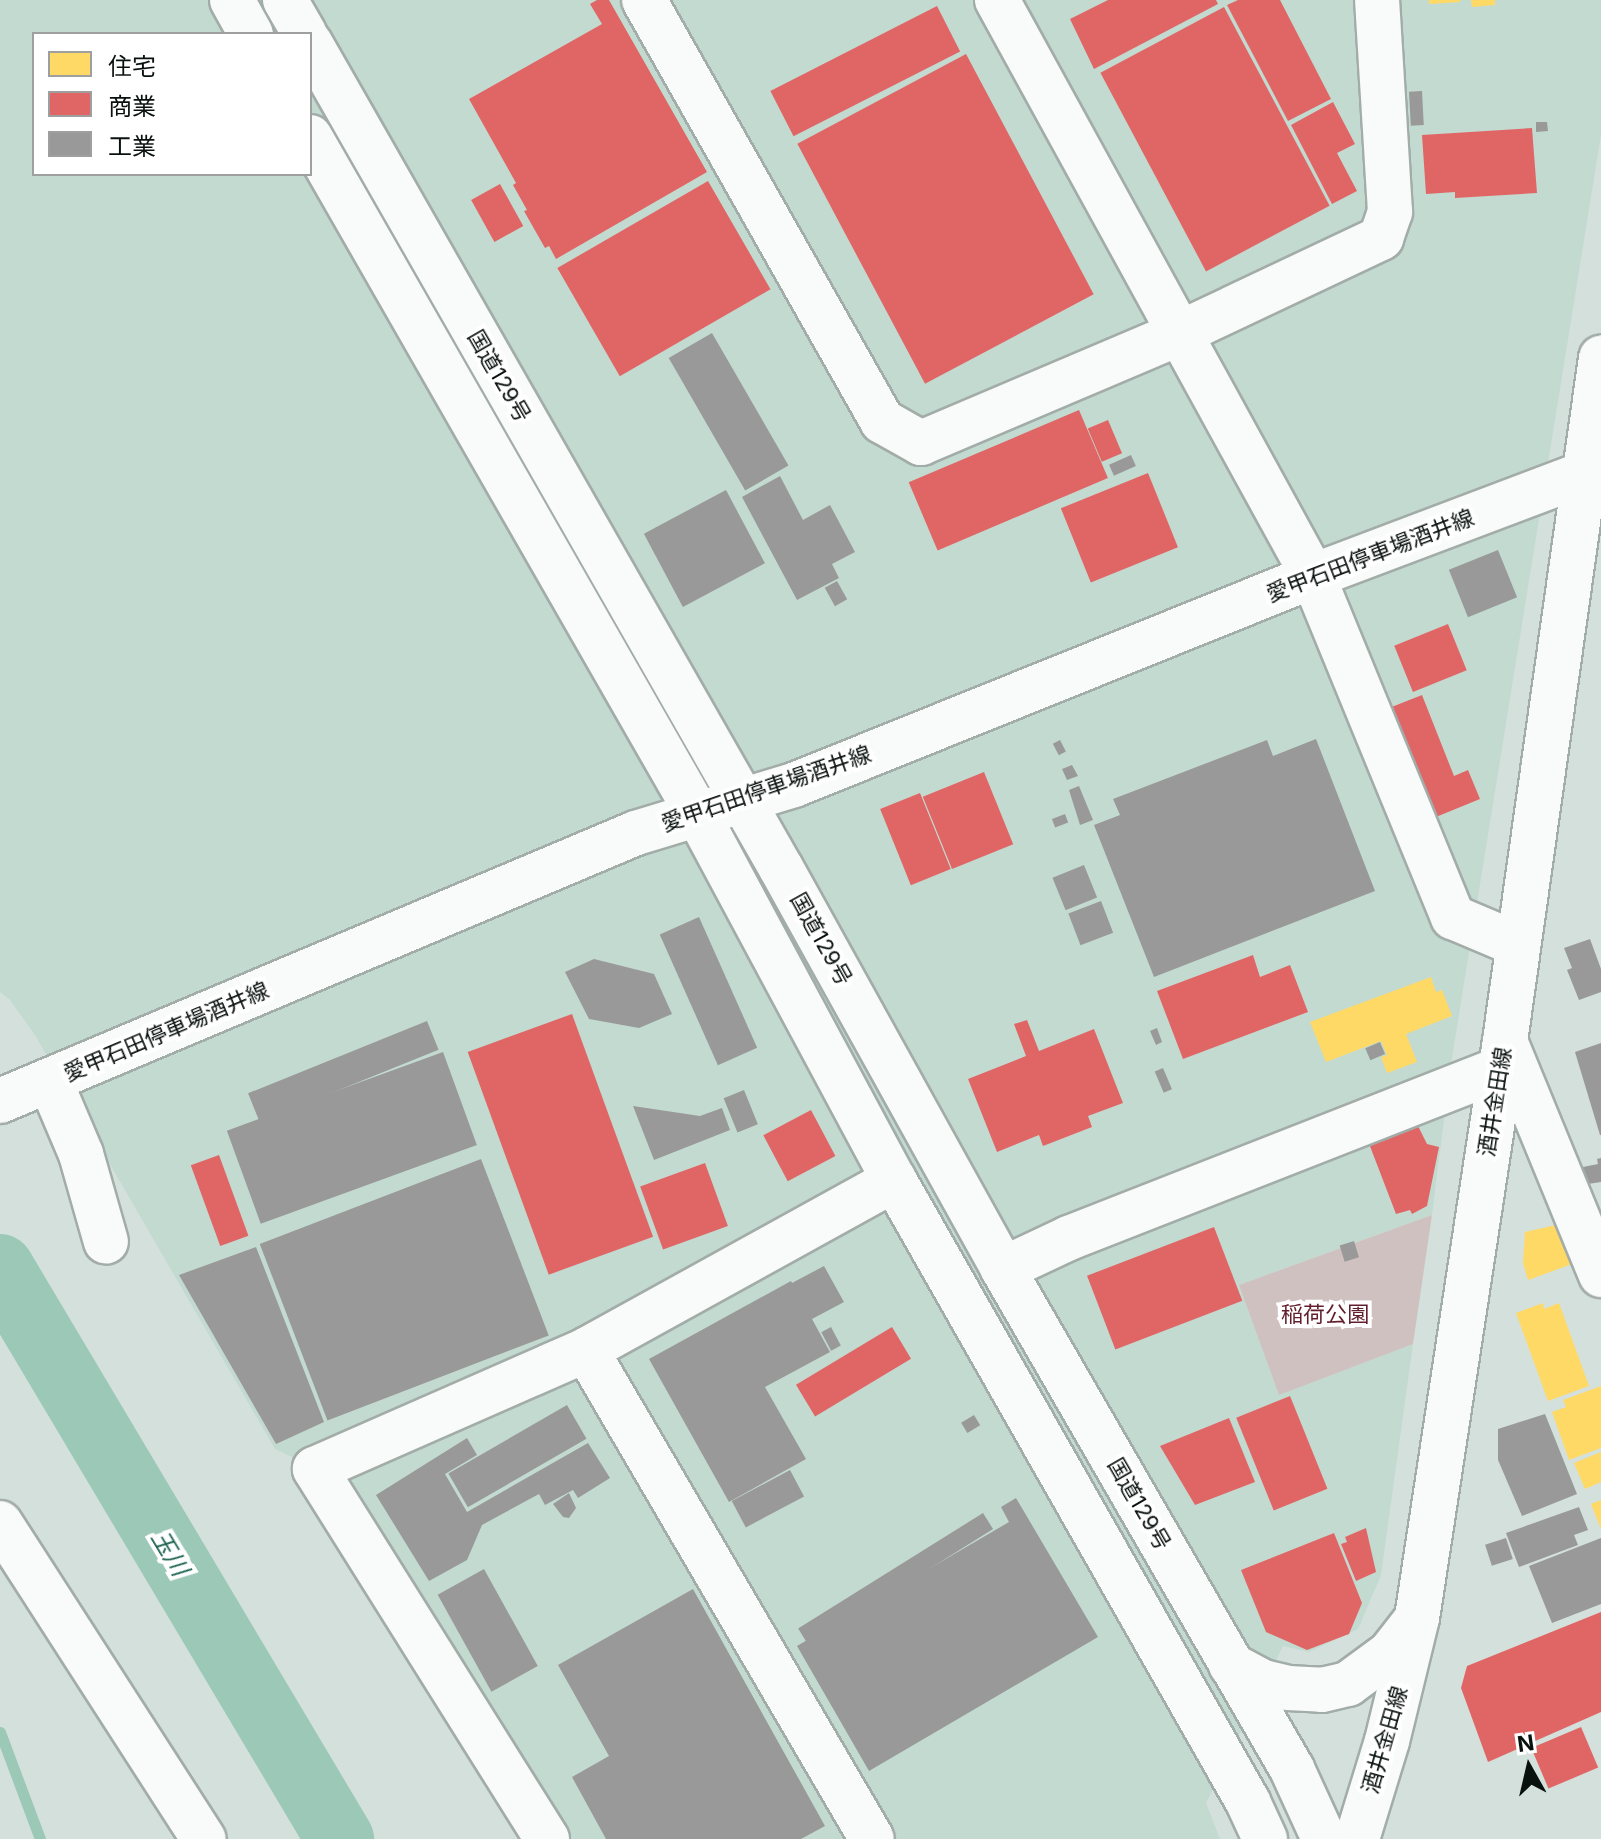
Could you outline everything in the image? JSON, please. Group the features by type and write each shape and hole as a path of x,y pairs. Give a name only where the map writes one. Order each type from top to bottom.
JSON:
{"main road":[{"path":"232,0 250,32"},
{"path":"285,0 304,32"},
{"path":"644,0 882,421 921,443 1178,334 1381,238 1390,212 1377,0"},
{"path":"997,0 1313,576 1453,917 1517,944"},
{"name":"国道129号","path":"312,47 1003,1269 1292,1769 1324,1839"},
{"name":"国道129号","path":"312,140 697,813 894,1180 1248,1802 1265,1839"},
{"name":"酒井金田線","path":"1357,1839 1387,1741 1417,1618 1503,1055 1517,944 1592,471 1601,358"},
{"name":"愛甲石田停車場酒井線","path":"28,1090 636,833 829,771 1313,576 1592,471"},
{"path":"1003,1269 1069,1238 1503,1055 1589,1211 1601,1275"},
{"path":"28,1090 81,1154 106,1242"},
{"path":"547,1839 315,1469 586,1350 894,1180"},
{"path":"586,1350 872,1839"},
{"path":"0,1523 204,1839"},
{"path":"1231,1665 1263,1682 1288,1688 1322,1690 1348,1684 1390,1653 1417,1618"}],"shaded area":[{"path":"0,0 1601,0 1601,135 1451,1064 1432,1215 1239,1285 1279,1394 1413,1344 1381,1575 1358,1629 1309,1652 1283,1646 1206,1803 1220,1839 571,1839 339,1479 275,1449 35,1035 10,1000 0,992"}],"green space":[{"name":"稲荷公園","path":"1432,1215 1413,1344 1279,1395 1239,1285"}],"building: 住宅":[{"path":"1429,0 1460,0 1460,2 1429,4"},
{"path":"1471,0 1495,0 1495,5 1472,7"},
{"path":"1431,977 1436,992 1442,990 1452,1016 1406,1034 1417,1062 1387,1073 1381,1057 1387,1055 1381,1041 1326,1062 1310,1022"},
{"path":"1556,1225 1572,1264 1528,1280 1523,1263 1525,1232"},
{"path":"1543,1303 1544,1309 1559,1303 1589,1386 1548,1401 1516,1313"},
{"path":"1601,1386 1601,1448 1569,1460 1552,1412 1566,1407 1563,1400"},
{"path":"1601,1452 1601,1482 1585,1489 1574,1463"},
{"path":"1601,1500 1601,1529 1591,1504"}],"building: 商業":[{"path":"597,0 609,0 707,172 556,259 549,246 545,248 524,211 527,210 513,185 516,183 469,99 602,24 590,4"},
{"path":"1108,0 1216,0 1218,4 1094,69 1070,19"},
{"path":"1238,0 1280,0 1331,99 1288,121 1227,5"},
{"path":"937,6 960,51 794,136 770,91"},
{"path":"1224,7 1330,206 1206,271 1100,73"},
{"path":"966,54 1094,294 925,384 797,144"},
{"path":"1333,102 1355,144 1337,153 1357,191 1332,204 1291,125"},
{"path":"1532,128 1537,193 1455,198 1455,192 1426,194 1422,135"},
{"path":"708,181 770,289 620,376 557,268"},
{"path":"500,184 523,226 494,242 471,200"},
{"path":"1079,410 1108,478 938,550 909,482"},
{"path":"1108,420 1122,453 1102,462 1088,429"},
{"path":"1148,473 1178,547 1091,582 1061,508"},
{"path":"1448,624 1467,670 1413,692 1394,646"},
{"path":"1422,695 1454,776 1468,770 1480,799 1431,819 1384,710"},
{"path":"984,772 1013,844 952,869 923,797"},
{"path":"920,793 951,869 911,885 880,809"},
{"path":"1253,955 1260,977 1290,965 1308,1012 1183,1059 1157,991"},
{"path":"572,1014 653,1237 549,1275 468,1052"},
{"path":"1027,1020 1039,1051 1094,1029 1123,1103 1088,1116 1092,1127 1043,1146 1039,1135 997,1152 968,1079 1026,1056 1014,1024"},
{"path":"811,1110 835,1156 788,1181 763,1135"},
{"path":"1416,1122 1427,1144 1439,1147 1427,1206 1412,1214 1410,1210 1396,1214 1368,1141"},
{"path":"219,1155 248,1236 220,1246 191,1165"},
{"path":"705,1163 728,1226 663,1250 640,1187"},
{"path":"1214,1227 1242,1301 1115,1349 1087,1276"},
{"path":"892,1327 911,1359 815,1416 796,1385"},
{"path":"1290,1396 1327,1489 1274,1510 1236,1418"},
{"path":"1229,1418 1255,1482 1195,1505 1160,1446"},
{"path":"1366,1528 1376,1572 1356,1581 1341,1544 1347,1542 1345,1537"},
{"path":"1334,1533 1362,1603 1349,1634 1307,1650 1266,1632 1241,1570"},
{"path":"1601,1612 1601,1712 1488,1762 1461,1688 1467,1666"},
{"path":"1581,1727 1598,1768 1548,1789 1531,1748"}],"building: 工業":[{"path":"1422,91 1424,125 1411,126 1409,92"},
{"path":"1536,122 1547,122 1548,131 1536,132"},
{"path":"712,333 788,466 745,491 669,358"},
{"path":"1131,455 1136,466 1114,476 1109,465"},
{"path":"780,476 803,520 830,505 855,552 832,564 839,578 797,600 742,497"},
{"path":"726,490 765,563 683,607 644,534"},
{"path":"1498,550 1517,597 1468,617 1449,570"},
{"path":"837,581 847,599 835,606 825,588"},
{"path":"1316,739 1375,891 1154,977 1094,825 1120,815 1113,799 1267,740 1273,756"},
{"path":"1060,740 1066,752 1059,755 1053,744"},
{"path":"1072,765 1078,776 1067,780 1062,769"},
{"path":"1079,786 1093,820 1080,825 1069,790"},
{"path":"1065,814 1068,822 1055,827 1052,819"},
{"path":"1084,865 1097,897 1066,910 1052,878"},
{"path":"1101,901 1113,933 1081,945 1068,914"},
{"path":"699,917 757,1048 718,1065 660,934"},
{"path":"1590,939 1601,969 1601,992 1579,1000 1567,970 1572,968 1564,948"},
{"path":"594,959 654,974 672,1014 639,1028 589,1019 565,972"},
{"path":"427,1021 439,1050 260,1122 248,1093"},
{"path":"1157,1028 1162,1042 1156,1045 1150,1031"},
{"path":"1380,1042 1385,1054 1370,1060 1365,1048"},
{"path":"1601,1043 1601,1135 1600,1135 1575,1052"},
{"path":"443,1052 477,1145 261,1224 227,1131"},
{"path":"1163,1068 1172,1089 1164,1093 1155,1072"},
{"path":"744,1090 758,1124 737,1133 724,1098"},
{"path":"633,1106 700,1116 722,1108 730,1130 654,1160"},
{"path":"1601,1158 1601,1182 1581,1185 1578,1168 1598,1164 1597,1159"},
{"path":"481,1159 549,1335 327,1420 260,1244"},
{"path":"1354,1241 1359,1257 1345,1262 1340,1245"},
{"path":"256,1247 324,1422 276,1444 179,1275"},
{"path":"824,1266 844,1302 812,1319 830,1352 765,1387 806,1459 729,1502 649,1359"},
{"path":"831,1327 841,1346 831,1351 821,1332"},
{"path":"567,1405 586,1439 468,1507 448,1474"},
{"path":"1545,1414 1577,1494 1522,1516 1498,1460 1498,1429"},
{"path":"974,1415 980,1425 967,1433 961,1423"},
{"path":"467,1438 477,1455 445,1474 467,1512 588,1443 610,1478 578,1498 573,1490 545,1505 539,1494 482,1525 467,1560 429,1581 376,1495"},
{"path":"790,1470 804,1496 746,1527 732,1501"},
{"path":"569,1493 576,1508 569,1518 563,1517 553,1504"},
{"path":"1016,1498 1098,1637 869,1771 797,1646 1009,1522 1001,1507"},
{"path":"1579,1507 1588,1530 1574,1535 1578,1545 1519,1567 1506,1533"},
{"path":"983,1513 993,1529 808,1645 798,1629"},
{"path":"1506,1538 1513,1559 1492,1566 1485,1545"},
{"path":"1601,1538 1601,1604 1552,1623 1529,1566"},
{"path":"484,1569 538,1666 491,1692 438,1595"},
{"path":"693,1589 825,1826 801,1839 606,1839 572,1777 609,1756 558,1665"}],"waterway":[{"name":"玉川","path":"0,1268 340,1839"},
{"path":"0,1732 40,1839"}]}
